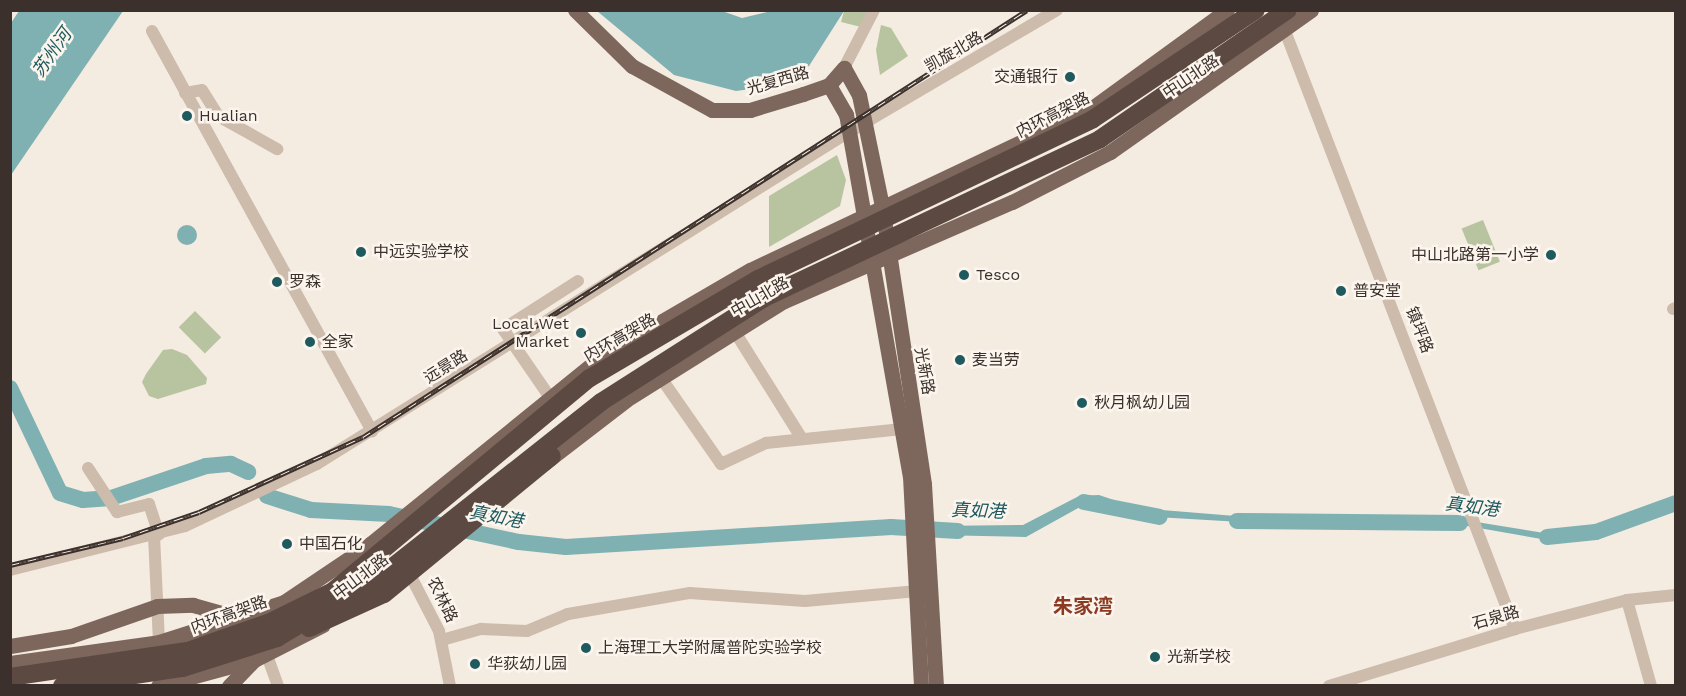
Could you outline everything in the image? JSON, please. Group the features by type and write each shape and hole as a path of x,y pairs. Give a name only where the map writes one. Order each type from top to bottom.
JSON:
{"highway":[{"name":"内环高架路","path":"10,677 187,651 268,623 333,591 590,378 758,279 1093,119 1256,10"},
{"path":"258,654 386,572 601,402 764,298 1100,139 1288,10"},
{"path":"62,686 258,654 346,615 384,594 610,408 645,388"}],"main road":[{"name":"光复西路","path":"575,10 632,66 712,110 750,110 829,85 844,68"},
{"name":"中山北路","path":"10,663 159,642 284,602 370,543 549,396 602,356 750,270 1092,108 1227,10"},
{"name":"镇坪路","path":"1276,10 1285,31"},
{"name":"中山北路","path":"158,686 176,684 258,654 339,616 645,388 784,301 872,264 1110,152 1285,31 1311,10"},
{"name":"光新路","path":"844,68 867,123 882,206 920,524 923,574 936,686"},
{"name":"光新路","path":"829,85 844,106 920,524"},
{"name":"光新路","path":"921,686 918,591 923,574"},
{"path":"10,646 70,636 157,606 193,605 246,616"},
{"name":"中山北路","path":"229,686 258,654"}],"street":[{"name":"光复西路","path":"844,68 874,10"},
{"name":"凯旋北路","path":"867,123 1058,10"},
{"path":"152,31 372,432"},
{"name":"镇坪路","path":"1285,31 1515,629"},
{"path":"186,93 202,90 218,116 277,149"},
{"name":"远景路","path":"10,570 157,535 317,464 513,346 849,132 867,123"},
{"path":"549,396 502,329 578,281"},
{"path":"735,332 802,439"},
{"path":"661,378 721,464 766,443 903,429"},
{"path":"88,468 117,512 149,504 157,535 159,642"},
{"name":"农林路","path":"406,566 442,640 450,686"},
{"path":"442,640 480,629 527,631 568,615 690,593 805,601 918,591"},
{"name":"石泉路","path":"1329,686 1515,629 1627,600 1676,595"},
{"path":"1627,600 1651,686"},
{"path":"246,616 258,654 278,686"}],"green space":[{"path":"844,11 869,11 865,28 841,22"},
{"path":"881,25 891,28 908,56 880,75 876,50"},
{"path":"837,155 846,180 840,206 769,247 769,196"},
{"path":"1483,220 1500,262 1479,270 1462,229"},
{"path":"195,311 221,337 205,353 179,327"},
{"path":"172,349 187,355 207,378 206,384 158,399 149,396 142,382 163,350"}],"water":[{"name":"苏州河","path":"19,11 123,11 11,175 11,23"},
{"path":"597,11 722,11 742,18 771,11 844,11 809,66 766,87 736,91 674,75"},
{"path":"187,225 194,228 197,235 194,242 187,245 180,242 177,235 180,228"},
{"path":"1099,495 1137,508 1260,518 1439,516 1569,537 1652,514 1676,498 1675,507 1597,536 1559,542 1439,521 1258,523 1139,516 1104,504 1080,507 1026,537 936,535 935,526 1023,525 1079,496"}],"waterway":[{"name":"真如港","path":"10,388 60,493 83,500 111,498 206,466 231,464 248,472"},
{"name":"真如港","path":"267,496 311,510 389,514 519,542 566,547 891,527 958,531"},
{"name":"真如港","path":"1084,502 1160,517"},
{"name":"真如港","path":"1547,537 1596,532 1676,503"},
{"name":"真如港","path":"1237,521 1460,523"}],"railway":[{"path":"10,565 123,538 199,512 363,437 1027,10"}],"place":[{"name":"交通银行","path":"1070,77"},
{"name":"Hualian","path":"187,116"},
{"name":"中远实验学校","path":"361,252"},
{"name":"中山北路第一小学","path":"1551,255"},
{"name":"Tesco","path":"964,275"},
{"name":"罗森","path":"277,282"},
{"name":"普安堂","path":"1341,291"},
{"name":"Local Wet Market","path":"581,333"},
{"name":"全家","path":"310,342"},
{"name":"麦当劳","path":"960,360"},
{"name":"秋月枫幼儿园","path":"1082,403"},
{"name":"中国石化","path":"287,544"},
{"name":"上海理工大学附属普陀实验学校","path":"586,648"},
{"name":"光新学校","path":"1155,657"},
{"name":"华荻幼儿园","path":"475,664"}],"district":[{"name":"朱家湾","path":"1083,606"}]}
